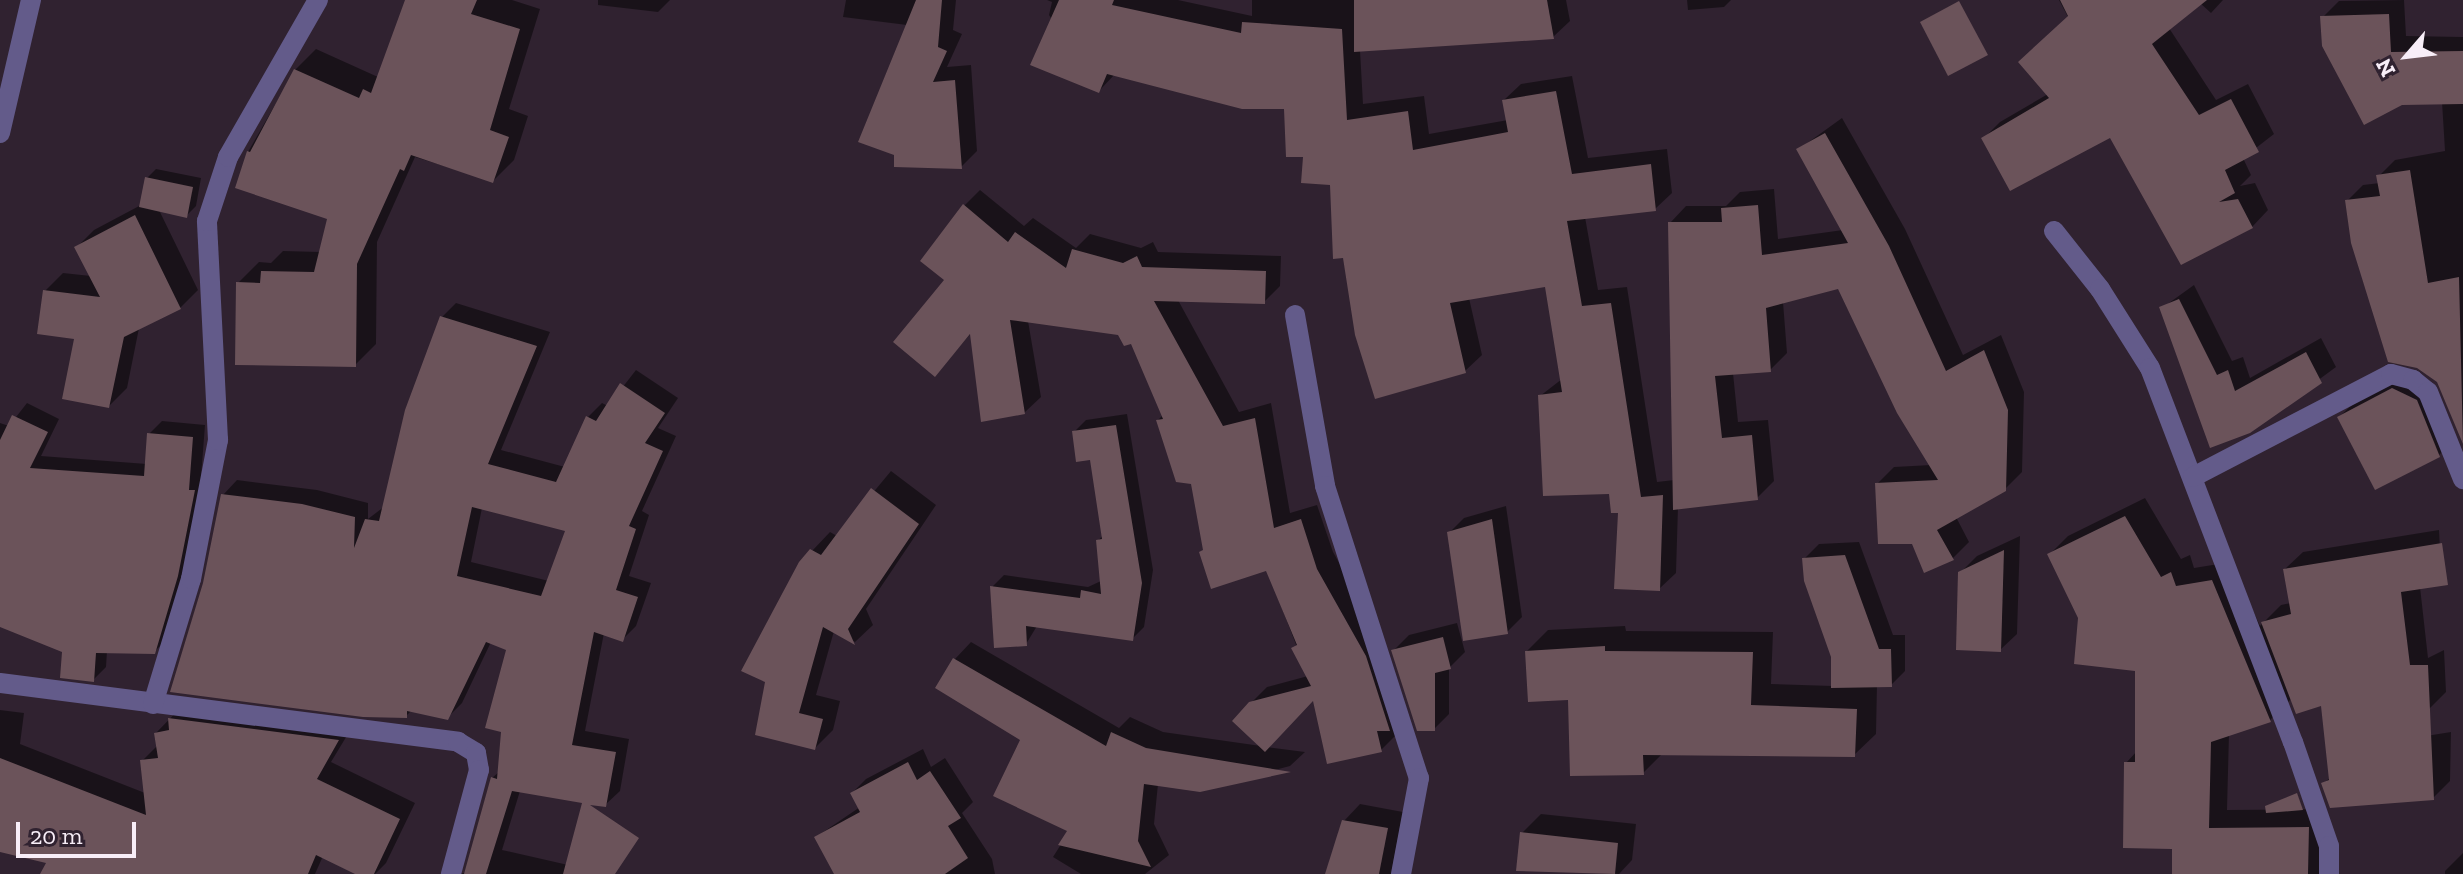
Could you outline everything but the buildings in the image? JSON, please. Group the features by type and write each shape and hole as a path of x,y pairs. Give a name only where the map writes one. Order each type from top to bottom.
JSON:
{"street":[{"path":"0,133 31,0"},
{"path":"153,704 191,579 218,440 207,221 228,157 318,0"},
{"path":"2054,231 2100,289 2150,368 2329,846 2329,874"},
{"path":"1295,315 1325,486 1419,778 1401,874"},
{"path":"2193,477 2391,374 2413,380 2428,392 2463,479"},
{"path":"0,683 458,742 476,753 479,770 451,874"}]}
